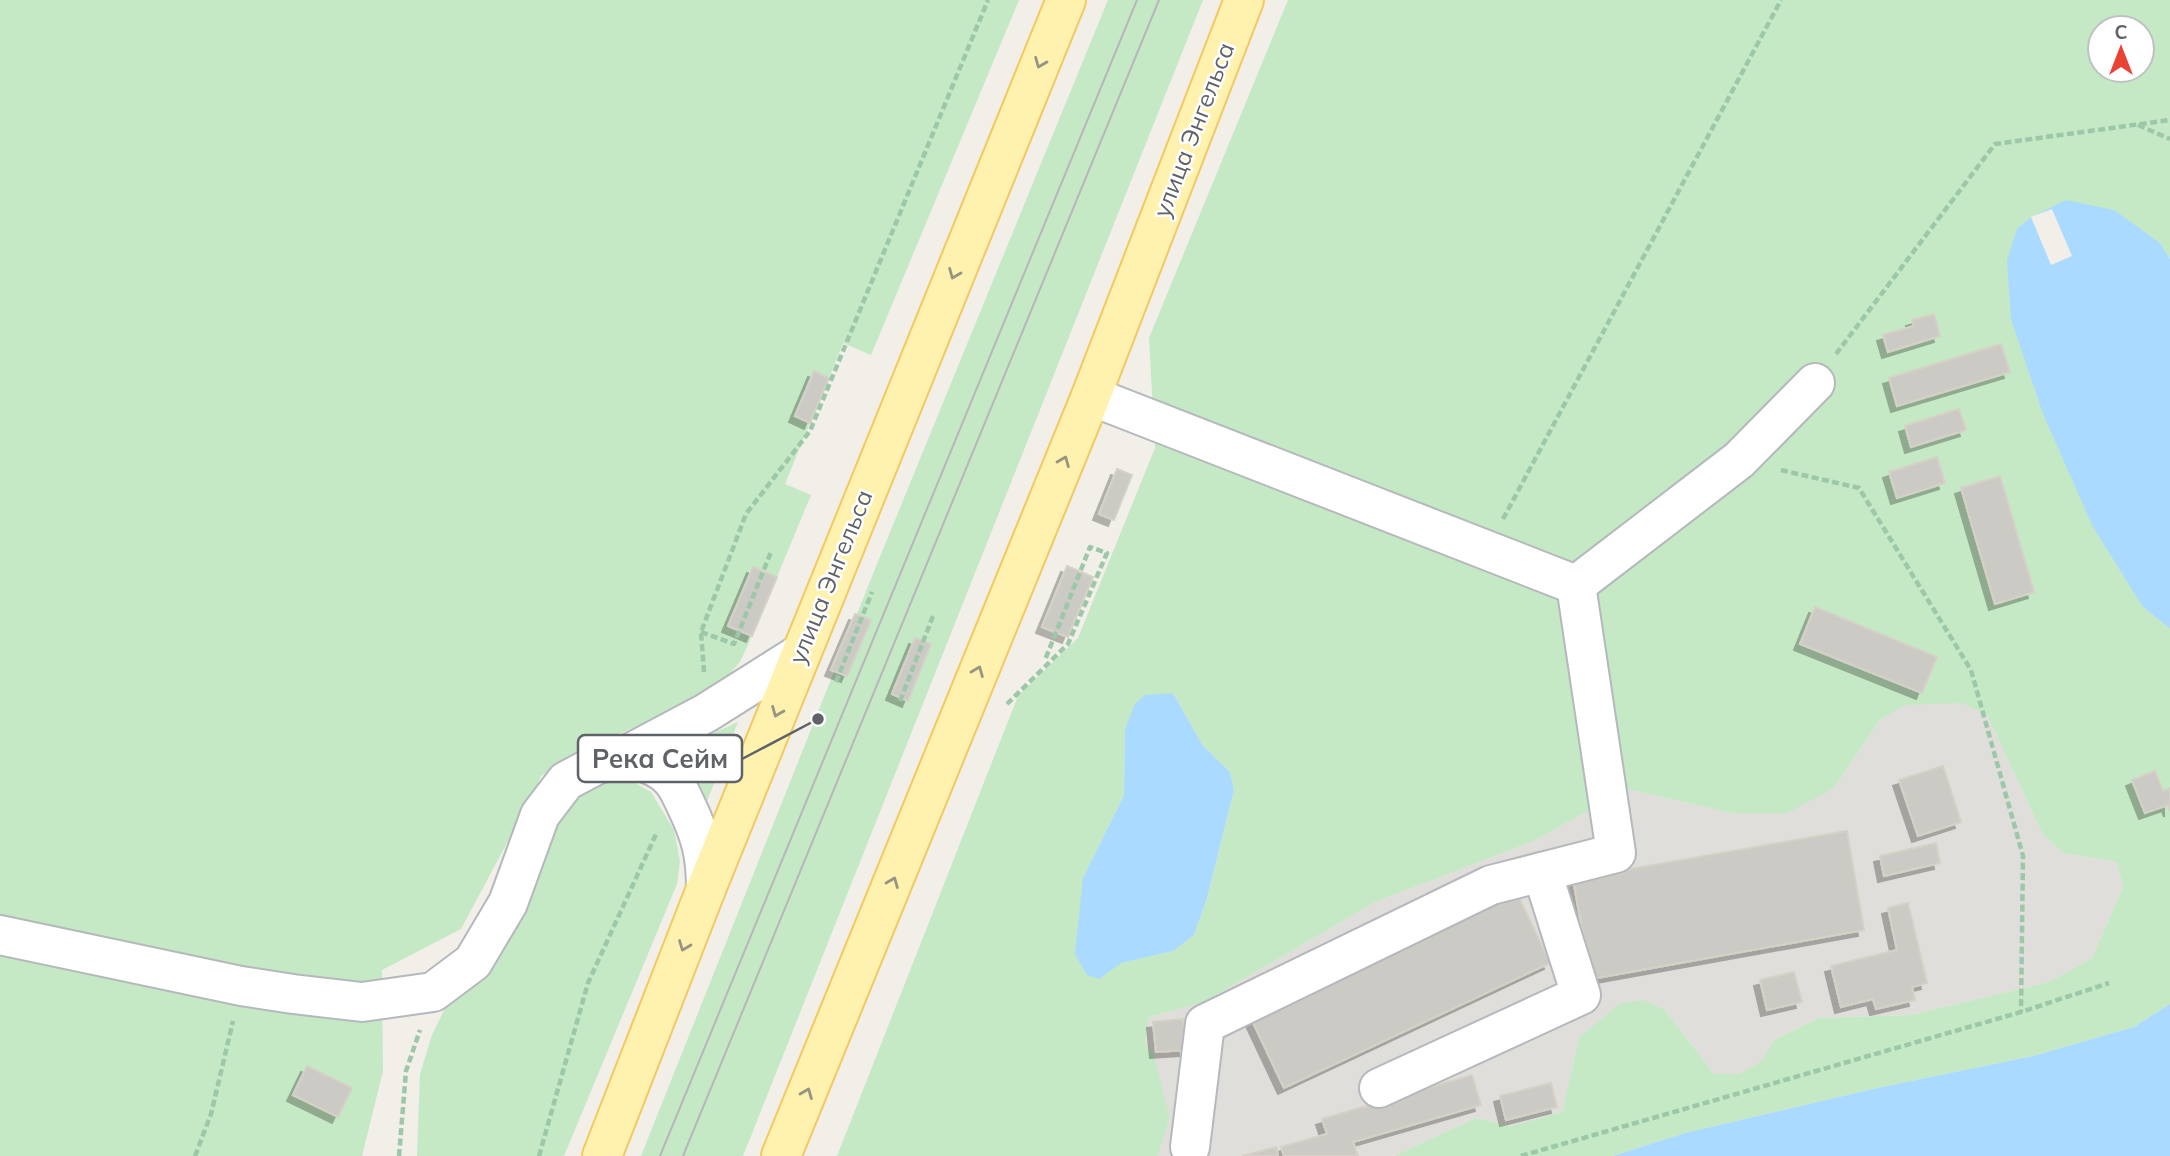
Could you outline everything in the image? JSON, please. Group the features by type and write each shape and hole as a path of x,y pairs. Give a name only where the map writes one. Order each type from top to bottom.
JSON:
{"main road":[{"name":"улица Энгельса","path":"602,1156 706,889 1066,0"},
{"name":"улица Энгельса","path":"781,1156 1091,396 1244,0"}],"lane":[{"path":"1576,585 1739,460 1815,383"},
{"path":"1091,396 1576,585"},
{"path":"1190,1147 1205,1024 1491,885 1616,853 1576,585"},
{"path":"0,934 241,986 362,1002 433,992 473,962 508,903 540,816 566,781 598,764 625,756 706,713 801,653"},
{"path":"625,756 659,769 677,787 699,831 706,859 706,889"},
{"path":"1379,1088 1581,995 1542,872"}],"path":[{"path":"706,713 701,632 746,514 810,431 988,0"},
{"path":"1487,551 1781,0"},
{"path":"1815,383 1995,144 2170,120"},
{"path":"2137,124 2170,139"},
{"path":"1771,468 1859,488 1971,670 2023,856 2021,1012"},
{"path":"1005,706 1068,644 1107,553 1090,547 1045,660"},
{"path":"701,632 734,644 771,552"},
{"path":"836,682 872,592"},
{"path":"900,701 933,616"},
{"path":"539,1156 588,983 677,787"},
{"path":"1521,1156 2021,1012 2109,984"},
{"path":"195,1156 211,1114 241,986"},
{"path":"400,1156 405,1071 433,992"}],"shaded area":[{"path":"1962,703 1987,715 2043,835 2064,853 2117,862 2123,887 2092,958 2049,982 1911,1015 1818,1018 1774,1040 1761,1063 1739,1074 1714,1074 1665,1010 1579,1038 1562,1112 1510,1126 1476,1118 1394,1156 1158,1156 1170,1118 1145,1044 1149,1017 1204,1002 1375,902 1534,841 1627,789 1732,813 1834,788 1880,720 1904,705"}],"green space":[{"path":"0,0 1019,0 871,355 843,343 829,378 814,372 795,416 810,423 785,484 811,495 777,577 752,567 729,626 752,636 740,662 725,679 676,710 583,749 541,776 461,929 382,970 383,1071 362,1156 0,1156"},
{"path":"1108,0 1203,0 743,1156 641,1156 877,564"},
{"path":"1288,0 2170,0 2170,259 2160,243 2067,200 2031,217 2143,607 2170,629 2170,1004 2134,1027 2033,1056 1877,1088 1685,1133 1613,1156 1394,1156 1476,1118 1510,1126 1562,1112 1579,1038 1619,1004 1643,1000 1665,1010 1714,1074 1739,1074 1761,1062 1774,1040 1818,1018 1911,1015 2049,982 2092,958 2123,887 2117,862 2064,853 2043,835 1987,715 1962,703 1905,705 1880,720 1834,788 1787,813 1732,813 1627,789 1534,841 1375,902 1204,1002 1149,1017 1145,1044 1153,1052 1170,1118 1158,1156 837,1156 1018,696 1078,638 1155,448 1149,338","holes":["1173,693 1203,746 1230,772 1234,790 1207,898 1194,935 1173,951 1121,963 1083,878 1124,795 1125,729"]},
{"path":"738,722 704,809 668,754"},
{"path":"630,780 651,792 674,830 680,861 677,884 564,1156 417,1156 420,1074 432,1035 448,1002 550,831 573,801 607,781"}],"water":[{"path":"2066,200 2114,210 2160,243 2170,259 2170,629 2143,607 2093,527 2043,414 2011,319 2007,260 2017,229 2031,217"},
{"path":"1173,693 1203,746 1230,772 1234,790 1207,898 1194,935 1173,951 1121,963 1099,979 1087,975 1075,954 1083,878 1124,795 1125,729 1135,704 1145,695"},
{"path":"2170,1004 2170,1156 1613,1156 1685,1133 1877,1088 2033,1056 2134,1027"}],"pier":[{"path":"2052,209 2072,256 2051,265 2031,217"}],"building":[{"path":"1934,314 1940,336 1888,352 1883,335 1914,326 1912,320"},
{"path":"2001,344 2010,372 1897,406 1889,378"},
{"path":"814,371 829,378 810,423 795,416"},
{"path":"1959,409 1966,430 1911,447 1905,426"},
{"path":"1937,457 1945,483 1897,498 1889,472"},
{"path":"1117,469 1132,475 1114,520 1099,514"},
{"path":"2000,476 2034,592 1995,604 1961,488"},
{"path":"1067,566 1093,577 1068,637 1042,627"},
{"path":"753,567 777,577 752,636 728,626"},
{"path":"1815,607 1937,657 1922,693 1800,644"},
{"path":"855,614 871,620 847,676 831,670"},
{"path":"915,638 931,644 908,701 892,694"},
{"path":"1943,766 1961,822 1918,836 1899,780"},
{"path":"2155,771 2163,791 2170,788 2170,811 2168,805 2145,813 2132,780"},
{"path":"1847,831 1864,930 1591,979 1573,879"},
{"path":"1936,843 1940,863 1884,876 1880,856"},
{"path":"1516,891 1550,963 1284,1088 1250,1016"},
{"path":"1908,903 1927,983 1912,987 1915,1000 1876,1009 1873,999 1841,1007 1831,966 1897,950 1888,908"},
{"path":"1794,972 1802,1002 1767,1010 1760,980"},
{"path":"1183,1019 1185,1050 1156,1052 1153,1022"},
{"path":"307,1066 352,1088 338,1117 293,1095"},
{"path":"1472,1075 1481,1105 1353,1142 1358,1156 1284,1156 1281,1147 1327,1134 1322,1119"},
{"path":"1551,1083 1557,1107 1506,1120 1500,1096"},
{"path":"1276,1147 1278,1156 1242,1156"}],"tram line":[{"path":"660,1156 1137,0"},
{"path":"683,1156 1159,0"}],"place":[{"name":"Река Сейм","path":"818,719"}]}
